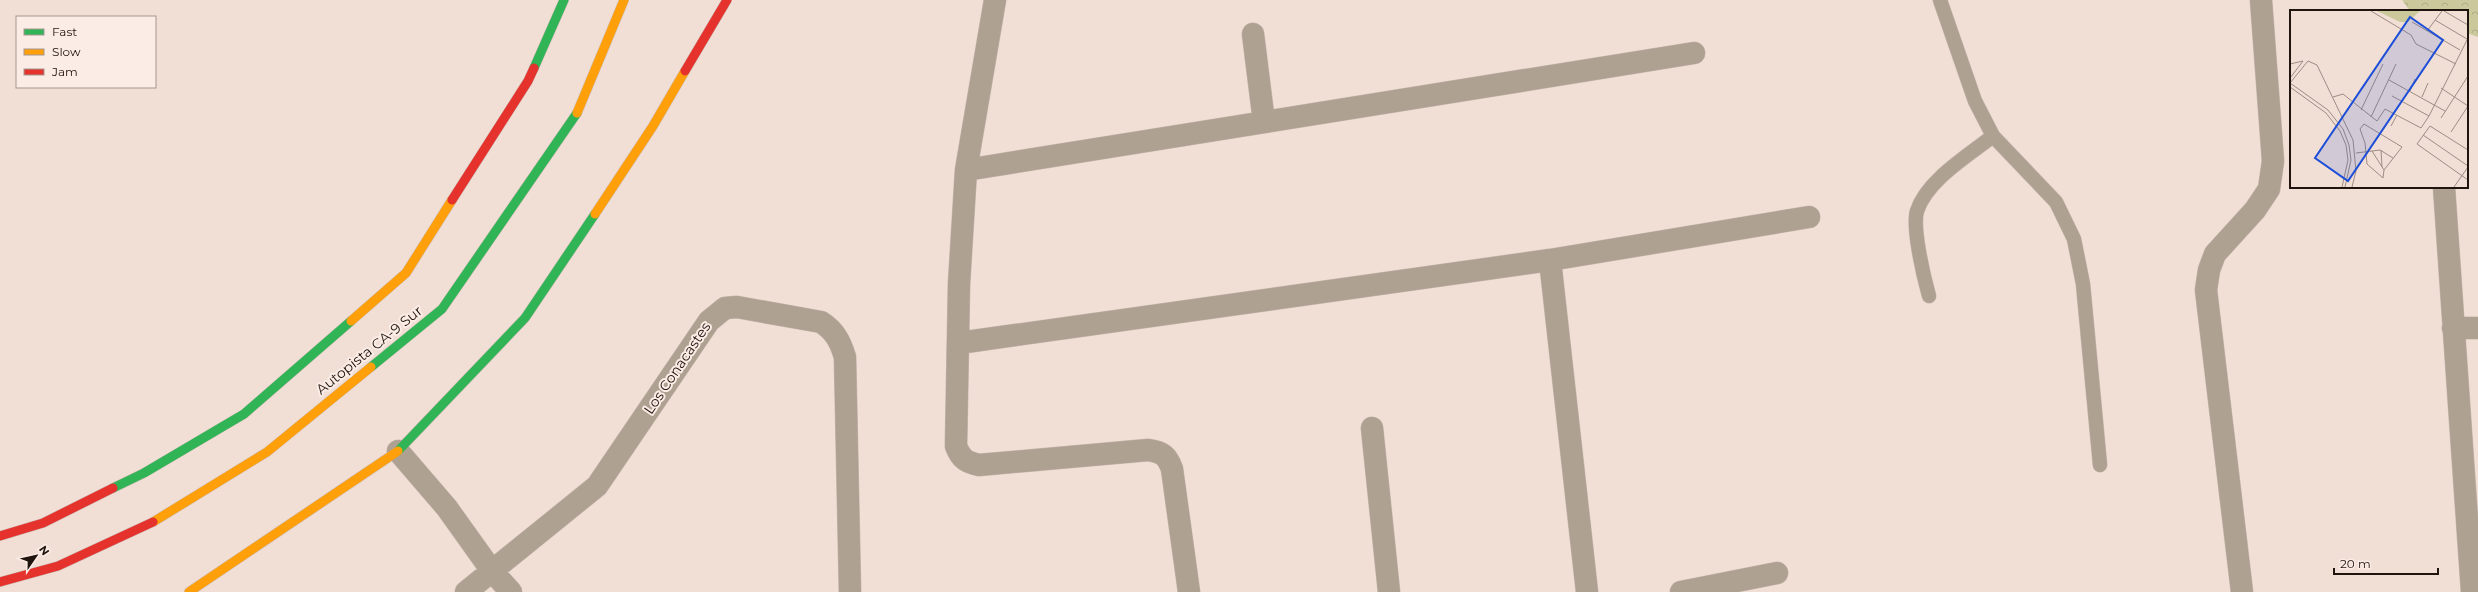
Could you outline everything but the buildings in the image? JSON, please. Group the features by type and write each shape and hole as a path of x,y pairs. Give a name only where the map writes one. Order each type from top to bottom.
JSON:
{"main road":[{"path":"0,536 43,523 144,472 244,414 406,273 528,81 564,0"},
{"name":"Autopista CA-9 Sur","path":"0,582 58,566 166,516 267,452 442,309 578,111 624,0"},
{"path":"189,592 398,451 525,318 653,126 727,0"}],"street":[{"path":"995,0 966,170 959,284 956,446 960,456 967,462 979,465 1148,450 1160,452 1168,458 1184,550 1189,592"},
{"path":"2242,592 2206,290 2209,270 2215,254 2255,210 2268,189 2273,161 2261,0"},
{"path":"1252,34 1264,122"},
{"path":"966,170 1694,53"},
{"path":"2444,188 2472,592"},
{"path":"959,343 1550,260 1809,216"},
{"path":"1550,260 1587,592"},
{"name":"Los Conacastes","path":"466,592 596,486 709,321 725,308 738,307 821,322 831,329 841,341 845,357 850,592"},
{"path":"2453,328 2478,328"},
{"path":"1372,428 1389,592"},
{"path":"398,451 447,508 492,572 511,592"},
{"path":"1681,592 1777,573"}],"lane":[{"path":"1940,0 1975,100 1993,136 2056,202 2074,239 2083,284 2100,465"},
{"path":"1929,296 1919,256 1917,212 1931,187 1954,165 1993,136"}],"green space":[{"path":"2402,0 2478,0 2478,37 2468,33 2468,10 2409,10"}],"traffic: fast":[{"path":"534,68 564,0"},
{"path":"371,367 442,309 577,113"},
{"path":"398,451 525,318 595,214"},
{"path":"113,488 144,473 244,414 351,321"}],"traffic: slow":[{"path":"577,113 624,0"},
{"path":"595,214 653,126 685,71"},
{"path":"351,321 406,273 452,200"},
{"path":"153,522 267,452 371,367"},
{"path":"189,592 398,451"}],"traffic: jam":[{"path":"685,71 727,0"},
{"path":"452,200 528,81 534,68"},
{"path":"0,536 43,523 113,488"},
{"path":"0,582 58,566 153,522"}]}
